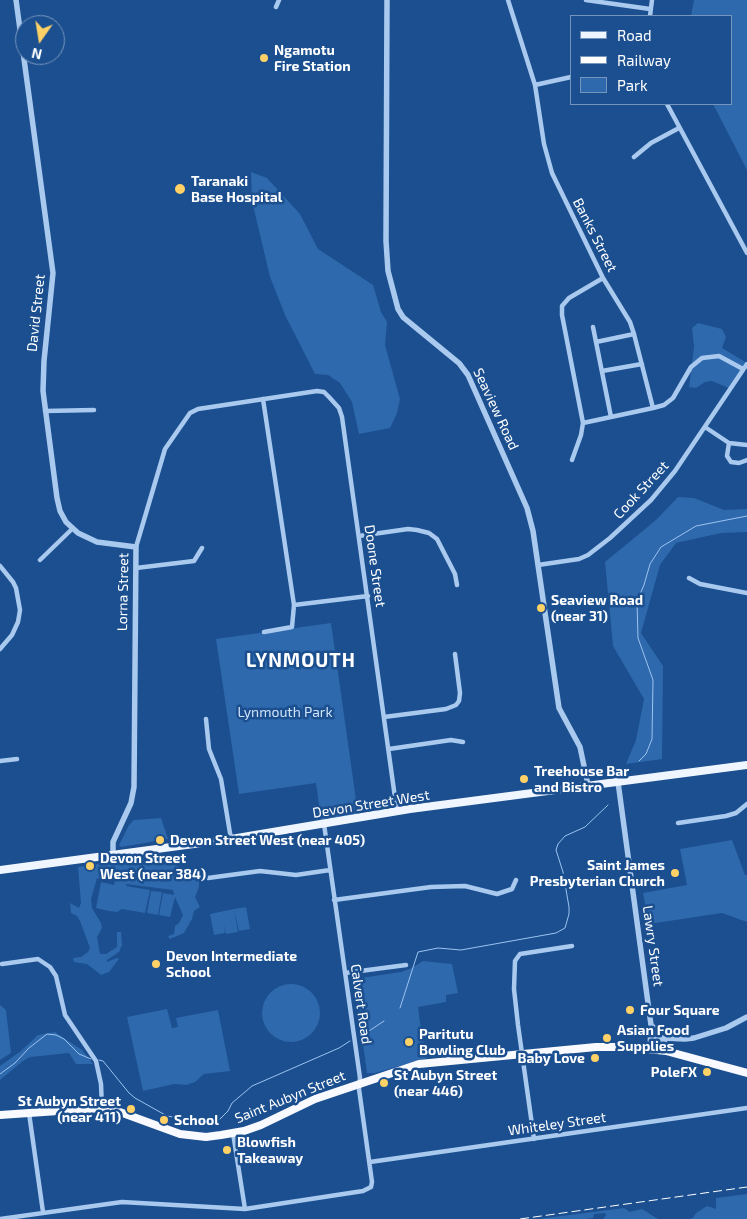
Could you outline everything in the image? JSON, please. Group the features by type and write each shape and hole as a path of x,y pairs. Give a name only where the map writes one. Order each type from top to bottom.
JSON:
{"highway":[{"name":"Saint Aubyn Street","path":"0,1115 102,1108 117,1111 186,1136 206,1137 233,1133 261,1125 308,1102 420,1064 610,1047 651,1045 667,1048 747,1073"}],"main road":[{"name":"Devon Street West","path":"0,870 231,839 397,812 588,785 747,765"}],"street":[{"name":"David Street","path":"16,0 53,273 43,375 45,411 57,498 60,511 72,529"},
{"path":"276,7 279,0"},
{"name":"Seaview Road","path":"387,0 386,249 388,271 396,304 403,317 459,363 468,376 527,508 533,532 557,701 580,747 588,785"},
{"name":"Banks Street","path":"508,0 535,85 544,144 552,173 603,278 630,322 653,408"},
{"path":"586,0 650,9"},
{"path":"650,15 652,0"},
{"path":"535,85 570,78"},
{"path":"668,105 747,252"},
{"path":"634,157 651,143 679,128"},
{"path":"572,460 582,435 583,423 562,315 562,306 569,298 603,278"},
{"path":"593,327 611,417"},
{"path":"596,342 634,334"},
{"path":"583,423 664,405 673,398 691,367 702,358 719,356 743,369"},
{"path":"602,372 642,364"},
{"name":"Cook Street","path":"538,565 579,559 597,550 651,500 666,483 705,428 747,364"},
{"name":"Doone Street","path":"263,399 320,391 336,404 342,417 397,812"},
{"path":"263,399 294,605 292,627 264,632"},
{"name":"Lorna Street","path":"113,854 113,842 131,803 134,787 136,547 166,449 186,416 198,410 263,399"},
{"path":"45,411 94,410"},
{"path":"705,428 729,443 747,445"},
{"path":"729,443 727,456 731,462 738,463 747,460"},
{"path":"40,560 72,529 85,538 97,542 136,547"},
{"path":"359,536 408,530 429,533 437,539 455,574 457,585"},
{"path":"136,568 194,561 202,548"},
{"path":"0,566 16,588 20,610 18,622 12,634 0,649"},
{"path":"689,578 700,584 747,593"},
{"path":"294,605 368,596"},
{"path":"384,718 446,709 456,705 459,701 460,693 455,654"},
{"path":"206,719 209,750 221,779 231,839"},
{"path":"389,749 451,740 462,742"},
{"path":"0,762 17,759"},
{"name":"Lawry Street","path":"618,782 652,1025 651,1045"},
{"path":"678,823 726,816 736,813 747,804"},
{"name":"Calvert Road","path":"245,1210 264,1205 363,1191 371,1187 370,1162 360,1084 324,824"},
{"path":"203,876 208,878 260,871 296,875 330,870"},
{"path":"334,900 431,886 465,886 497,894 512,889 516,880"},
{"path":"534,1139 514,989 516,958 524,953 572,946"},
{"path":"2,964 38,959 50,967 56,976 65,1015 96,1061 101,1084 102,1108"},
{"path":"345,973 406,965"},
{"path":"651,1045 661,1038 694,1038 712,1033 734,1025 747,1017"},
{"name":"Lawry Street","path":"652,1025 667,1048"},
{"path":"667,1048 679,1039"},
{"name":"Whiteley Street","path":"370,1162 747,1108"},
{"path":"29,1113 44,1212"},
{"path":"0,1219 122,1202 245,1210 233,1133"}],"green space":[{"path":"694,0 747,0 747,170 714,105 732,105 732,15 691,15"},
{"path":"251,172 267,178 300,214 318,249 373,285 381,312 387,322 385,345 400,399 397,413 390,428 359,434 352,402 340,383 328,375 315,374 285,315 270,277 252,201"},
{"path":"698,323 722,329 726,337 722,348 747,363 731,389 712,381 705,382 696,388 689,387 694,347 692,328"},
{"path":"678,497 694,498 724,510 747,509 747,532 721,533 676,543 660,565 641,633 663,666 662,759 626,764 636,740 644,699 613,646 605,562 656,520"},
{"name":"Lynmouth Park","path":"331,623 358,814 321,820 316,783 239,794 216,639"},
{"path":"161,818 168,839 121,847 119,845 129,825 134,820"},
{"path":"732,840 745,875 747,875 747,922 722,913 649,924 643,893 687,885 680,849"},
{"path":"159,855 171,864 188,869 199,878 199,887 195,897 200,907 194,911 184,933 170,939 168,936 174,934 175,926 183,915 175,897 170,917 159,915 163,893 174,895 173,890 126,884 126,886 150,890 145,913 122,909 117,912 109,911 96,908 101,882 114,885 115,880 97,878 91,899 92,908 102,928 97,937 100,954 106,954 117,947 117,932 121,932 122,945 119,952 107,960 107,962 119,959 109,972 101,975 87,964 74,962 73,958 81,957 90,948 80,921 77,916 71,913 70,903 79,908 81,903 78,867"},
{"path":"151,891 162,892 158,915 147,913"},
{"path":"246,907 250,929 239,931 234,909"},
{"path":"234,909 238,932 226,934 224,925 225,933 214,935 210,914"},
{"path":"423,961 452,964 458,993 446,995 446,1002 418,1007 427,1058 375,1073 367,1073 354,979 401,972"},
{"path":"285,984 297,984 312,992 320,1007 320,1019 312,1034 297,1042 285,1042 270,1034 262,1019 262,1007 270,992"},
{"path":"0,1005 6,1010 11,1053 0,1060"},
{"path":"167,1009 172,1028 178,1027 176,1018 218,1010 230,1071 204,1074 195,1082 186,1085 174,1084 143,1091 127,1017"},
{"path":"55,1032 82,1050 93,1064 76,1064 69,1053 30,1057 0,1080 0,1066 21,1051 38,1035"},
{"path":"747,1194 747,1219 688,1219 693,1218 696,1213 707,1206 716,1209 716,1198"},
{"path":"624,1208 630,1212 642,1209 658,1219 603,1219 606,1215 605,1213 594,1214 593,1218 586,1219 538,1219"}],"waterway":[{"path":"639,761 646,754 652,739 653,680 638,638 637,601 650,564 661,547 696,526 747,516"},
{"path":"400,1008 418,952 438,948 461,950 556,933 565,928 569,907 563,872 556,850 558,844 565,836 585,827 608,805"},
{"path":"360,1037 384,1021"},
{"path":"0,1074 47,1034 56,1035 64,1039 79,1054 91,1059"},
{"path":"99,1060 103,1061 135,1098 167,1116 210,1123 220,1119 228,1111 232,1103 252,1086 339,1048 350,1041"}],"railway":[{"path":"520,1219 747,1187"}],"place":[{"name":"Ngamotu Fire Station","path":"264,58"},
{"name":"Taranaki Base Hospital","path":"180,189"},
{"name":"Seaview Road (near 31)","path":"541,608"},
{"name":"Treehouse Bar and Bistro","path":"524,779"},
{"name":"Devon Street West (near 405)","path":"160,840"},
{"name":"Devon Street West (near 384)","path":"90,866"},
{"name":"Saint James Presbyterian Church","path":"675,873"},
{"name":"Devon Intermediate School","path":"156,964"},
{"name":"Four Square","path":"630,1010"},
{"name":"Asian Food Supplies","path":"607,1038"},
{"name":"Paritutu Bowling Club","path":"409,1042"},
{"name":"Baby Love","path":"595,1058"},
{"name":"PoleFX","path":"707,1072"},
{"name":"St Aubyn Street (near 446)","path":"384,1083"},
{"name":"St Aubyn Street (near 411)","path":"131,1109"},
{"name":"School","path":"164,1120"},
{"name":"Blowfish Takeaway","path":"227,1150"}],"district":[{"name":"LYNMOUTH","path":"301,661"}]}
